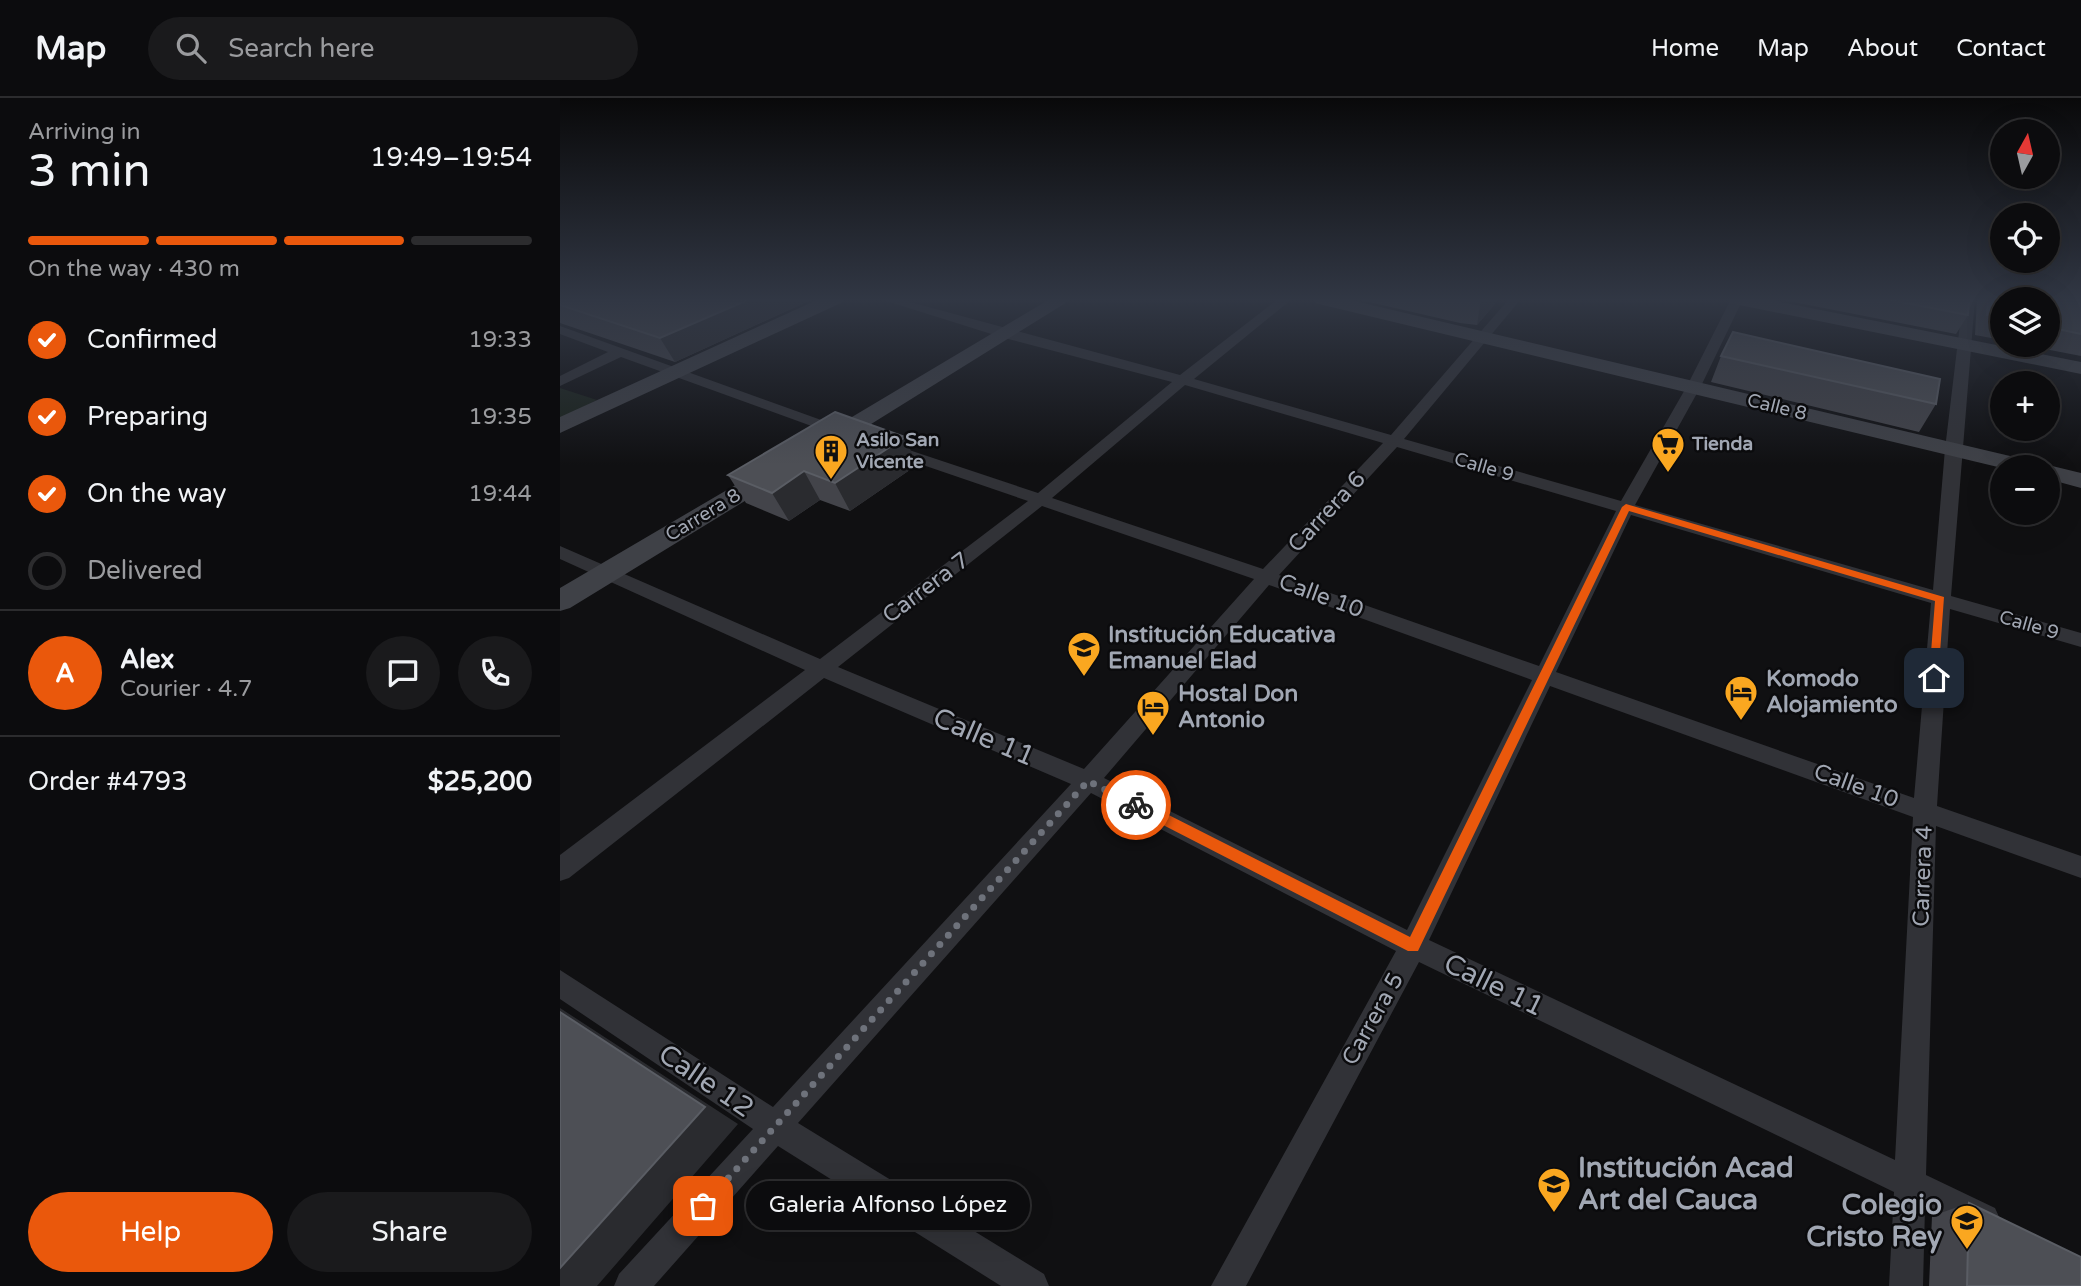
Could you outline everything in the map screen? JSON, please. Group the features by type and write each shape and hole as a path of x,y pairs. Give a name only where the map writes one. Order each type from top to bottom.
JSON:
{"street":[{"path":"560,382 614,354"},
{"name":"Calle 10","path":"629,354 674,373 1266,577 2081,867"},
{"path":"560,426 714,354"},
{"name":"Carrera 8","path":"560,600 972,354"},
{"name":"Calle 9","path":"1085,354 1183,380 2081,640"},
{"name":"Carrera 7","path":"560,870 1040,500 1216,354"},
{"name":"Carrera 6","path":"631,1286 1088,781 1266,577 1394,441 1466,354"},
{"name":"Calle 8","path":"1557,354 1990,458"},
{"name":"Carrera 5","path":"1228,1286 1413,946 1626,507 1710,354"},
{"name":"Carrera 4","path":"1906,1286 1925,810 1953,449 1965,354"},
{"path":"2013,354 2081,368"},
{"path":"2060,475 2081,481"},
{"name":"Calle 11","path":"560,552 821,668 1088,781 1413,946 2008,1231"},
{"name":"Calle 12","path":"560,983 775,1126 1032,1286"}],"shaded area":[{"path":"560,388 597,400 560,419"}],"building":[{"path":"1832,354 1940,379 1936,404 1721,356"},
{"path":"835,412 905,437 835,483 804,471 772,493 728,475"},
{"path":"560,1012 705,1107 560,1268"},
{"path":"1969,1203 2081,1257 2081,1286 1967,1286"}],"way so far":[{"path":"703,1206 1088,781 1136,805"}],"place":[{"name":"Tienda","path":"1668,474"},
{"name":"Asilo San Vicente","path":"831,481"},
{"name":"Institución Educativa Emanuel Elad","path":"1084,678"},
{"name":"Komodo Alojamiento","path":"1741,722"},
{"name":"Hostal Don Antonio","path":"1153,737"},
{"name":"Galeria Alfonso López","path":"703,1206"},
{"name":"Institución Acad Art del Cauca","path":"1554,1214"},
{"name":"Colegio Cristo Rey","path":"1967,1251"}],"route":[{"path":"1136,805 1413,946 1626,507 1940,599 1934,678"}]}
